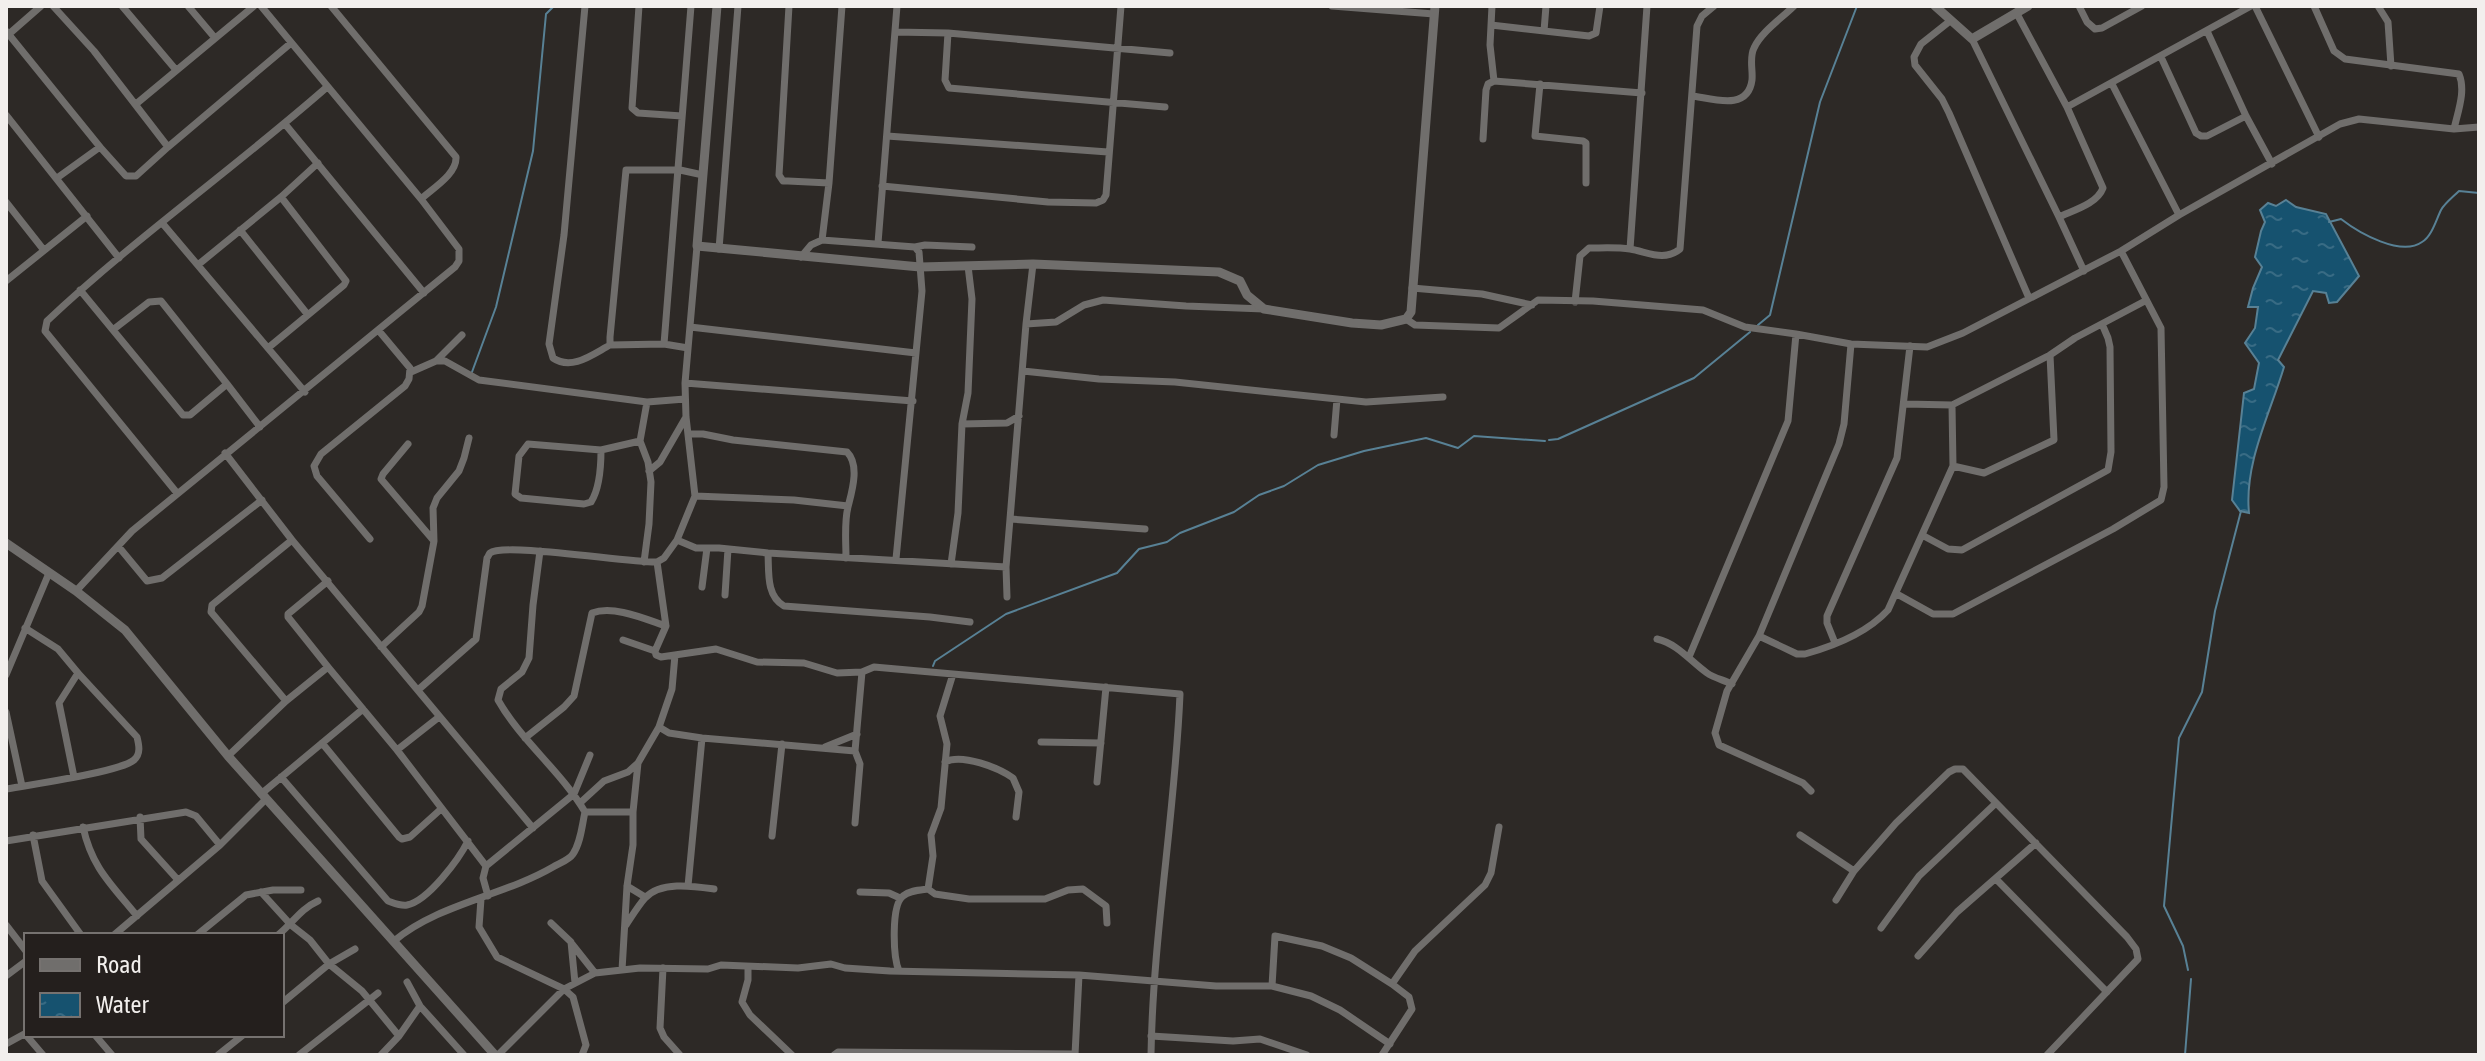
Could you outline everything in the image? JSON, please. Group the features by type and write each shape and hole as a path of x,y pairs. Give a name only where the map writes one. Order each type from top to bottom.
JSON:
{"street":[{"path":"41,6 7,32 100,147 126,176 131,177 136,176 291,43"},
{"path":"53,6 94,51 168,147"},
{"path":"122,6 176,70"},
{"path":"188,6 215,38"},
{"path":"136,104 254,6"},
{"path":"76,591 118,546 177,493 305,392 459,261 459,249 421,199 261,6"},
{"path":"331,6 456,157 456,167 421,199"},
{"path":"585,6 564,235 549,344 553,358 567,364 575,363 610,345 664,344 688,348"},
{"path":"639,6 632,108 638,113 682,116"},
{"path":"664,344 691,6"},
{"path":"418,690 476,639 488,555 499,550 540,551 657,562 664,558 677,540 695,496 685,383 717,6"},
{"path":"719,249 738,6"},
{"path":"789,6 779,175 783,181 829,183"},
{"path":"822,240 842,6"},
{"path":"878,243 897,6"},
{"path":"882,186 1048,202 1096,203 1103,200 1106,195 1121,6"},
{"path":"1026,324 1056,322 1084,305 1103,300 1264,309 1381,325 1406,319 1411,312 1435,10 1332,6"},
{"path":"1492,6 1490,45 1494,81"},
{"path":"1544,31 1546,6"},
{"path":"1491,25 1594,35 1598,30 1600,6"},
{"path":"1630,249 1647,6"},
{"path":"1575,302 1580,256 1589,248 1630,249 1662,256 1680,249 1697,26 1702,16 1714,6"},
{"path":"1693,96 1732,102 1744,97 1752,82 1754,48 1758,40 1794,6"},
{"path":"1935,6 1972,39 2084,271"},
{"path":"1972,39 2028,6"},
{"path":"2079,6 2087,22 2095,29 2142,6"},
{"path":"2067,107 2253,6 2319,137"},
{"path":"2314,6 2338,56 2356,62 2459,74 2461,100 2454,129"},
{"path":"2378,6 2388,22 2391,66"},
{"path":"2016,12 2067,107 2103,188 2094,200 2059,217"},
{"path":"1950,21 1921,44 1914,57 1915,65 1949,113 2029,298"},
{"path":"2207,31 2272,164"},
{"path":"895,32 948,33 1170,53"},
{"path":"948,33 945,80 949,88 1165,107"},
{"path":"2161,57 2196,133 2207,136 2246,116"},
{"path":"1483,139 1486,90 1488,84 1494,81 1642,93"},
{"path":"1540,84 1535,136 1586,143 1586,183"},
{"path":"2112,84 2179,215"},
{"path":"177,493 45,331 47,321 80,290 327,87"},
{"path":"6,115 119,258"},
{"path":"1406,319 1415,325 1499,328 1543,299 1703,310 1745,327 1851,344 1927,347 1963,333 2084,271 2340,124 2359,119 2454,129 2479,127"},
{"path":"285,124 424,293"},
{"path":"887,136 1108,152"},
{"path":"57,178 100,147"},
{"path":"199,264 318,163"},
{"path":"610,345 626,170 680,170 703,175"},
{"path":"268,348 346,281 281,197"},
{"path":"6,202 43,249"},
{"path":"6,281 87,216"},
{"path":"163,224 305,392"},
{"path":"240,230 308,315"},
{"path":"801,257 811,245 822,240 915,247 972,247"},
{"path":"697,246 920,267 1033,264 1219,272 1240,281 1247,295 1264,309"},
{"path":"896,559 922,291 919,252 915,247"},
{"path":"1897,594 1933,614 1953,614 2160,501 2164,487 2159,322 2145,301 2121,251"},
{"path":"1007,597 1006,567 1033,264"},
{"path":"951,564 958,513 962,424 968,393 972,299 968,266"},
{"path":"1412,288 1482,294 1532,305"},
{"path":"80,290 183,415 190,415 227,384"},
{"path":"114,329 149,302 161,301 260,427"},
{"path":"1905,404 1952,405 2050,355 2075,338 2145,301"},
{"path":"1922,535 1951,550 1961,550 2108,470 2111,452 2110,347 2102,324"},
{"path":"690,327 916,353"},
{"path":"379,331 411,372"},
{"path":"1689,657 1788,421 1796,334"},
{"path":"370,539 317,476 314,466 321,454 405,386 411,372 436,361 462,335"},
{"path":"1811,791 1803,783 1719,745 1715,733 1727,691 1759,636 1839,444 1844,424 1851,344"},
{"path":"1835,643 1827,616 1897,458 1910,346"},
{"path":"1953,466 1984,473 2054,440 2050,355"},
{"path":"436,361 445,361 479,380 647,402 685,399"},
{"path":"1023,371 1384,402 1443,397"},
{"path":"685,383 913,401"},
{"path":"1334,435 1337,399"},
{"path":"644,562 651,493 649,471 640,441 647,402"},
{"path":"1759,636 1797,654 1805,654 1861,632 1888,610 1953,466 1952,405"},
{"path":"962,424 1007,423 1019,416"},
{"path":"649,471 660,462 686,417"},
{"path":"689,434 847,452 851,455 854,465 852,496 848,506 846,558"},
{"path":"381,647 422,606 434,541 433,508 437,498 459,471 469,438"},
{"path":"601,450 595,497 591,502 521,498 515,494 519,456 528,444 601,450 640,441"},
{"path":"408,444 383,474 382,483 434,541"},
{"path":"225,453 292,540 533,828"},
{"path":"695,496 782,499 848,506"},
{"path":"118,546 147,581 162,578 262,500"},
{"path":"1010,519 1145,529"},
{"path":"286,701 211,612 212,605 292,540"},
{"path":"677,540 696,548 1006,567"},
{"path":"6,543 76,591 125,630 228,756 496,1055 564,989 595,973 663,968 708,969 721,965 798,968 831,964 845,968 895,971 1079,975 1216,986 1272,986 1311,996 1340,1010 1390,1044"},
{"path":"702,587 707,548"},
{"path":"725,595 728,549"},
{"path":"394,941 440,913 538,876 572,857 577,846 585,812 498,700 501,689 522,672 529,658 540,551"},
{"path":"768,553 773,598 784,606 970,622"},
{"path":"655,651 666,626 657,562"},
{"path":"6,675 49,573"},
{"path":"328,581 288,617 397,750 486,866"},
{"path":"525,738 574,696 592,613 598,610 631,614 666,626"},
{"path":"6,789 127,764 137,757 139,749 134,734 58,649 25,628"},
{"path":"1657,639 1689,657 1708,674 1732,684"},
{"path":"623,640 655,651 661,657 716,649 757,662 804,663 837,673 862,672 874,667 1180,694 1178,745 1153,981 1151,1055"},
{"path":"580,803 604,781 628,772 638,763 659,727 672,689 675,655"},
{"path":"228,756 286,701 328,667"},
{"path":"855,823 860,773 855,751 862,672"},
{"path":"74,777 59,703 78,673"},
{"path":"928,889 933,856 931,835 941,808 947,744 940,716 953,674"},
{"path":"1097,782 1106,687"},
{"path":"116,933 220,845 281,777 363,709"},
{"path":"6,712 22,786"},
{"path":"397,750 439,717"},
{"path":"659,727 669,733 702,738 855,751"},
{"path":"823,748 857,734"},
{"path":"688,886 702,738"},
{"path":"1041,742 1101,743"},
{"path":"322,743 402,839 410,837 441,809"},
{"path":"772,836 782,744"},
{"path":"582,1055 586,1045 573,997 564,989 497,957 479,927 486,866 574,794 590,755"},
{"path":"945,762 952,758 982,763 1013,778 1019,792 1016,817"},
{"path":"622,970 638,763"},
{"path":"1836,900 1854,871 1896,823 1953,769 1963,769 2136,949 2138,959 2047,1055"},
{"path":"281,777 388,901 396,904 407,905 422,896 448,871 468,841"},
{"path":"1881,928 1919,876 1996,803"},
{"path":"6,841 140,817 191,812 220,845"},
{"path":"585,812 633,812"},
{"path":"140,817 141,839 178,880"},
{"path":"83,827 88,850 96,865 137,916"},
{"path":"1392,984 1425,941 1485,885 1491,873 1499,827"},
{"path":"33,835 42,881 80,933"},
{"path":"1800,835 1854,871"},
{"path":"1918,956 1957,912 2036,843"},
{"path":"1996,879 2107,992"},
{"path":"627,886 645,897"},
{"path":"625,926 645,897 655,891 688,886 714,889"},
{"path":"895,971 896,907 906,893 928,889 935,894 969,899 1045,899 1068,890 1083,889 1106,906 1107,923"},
{"path":"199,933 246,895 301,890"},
{"path":"261,892 291,925 310,940 329,964 369,999 399,1036"},
{"path":"860,892 889,893 900,898"},
{"path":"281,933 291,925 299,911 318,901"},
{"path":"551,923 571,942 595,973"},
{"path":"6,925 24,948"},
{"path":"1272,986 1275,936 1337,951 1392,984 1409,997 1412,1009 1382,1055"},
{"path":"571,942 575,983"},
{"path":"284,1001 329,964 355,949"},
{"path":"6,976 24,962"},
{"path":"748,967 742,1002 750,1015 792,1055"},
{"path":"663,968 660,1028 680,1055"},
{"path":"834,1055 838,1052 1075,1055 1079,975"},
{"path":"407,982 420,1006 464,1055"},
{"path":"299,1055 378,993"},
{"path":"381,1055 420,1006"},
{"path":"6,1044 24,1035"},
{"path":"1151,1036 1233,1041 1260,1039 1307,1055"},
{"path":"28,1037 43,1055"},
{"path":"97,1037 112,1055"},
{"path":"218,1055 240,1037"}],"water":[{"path":"2286,200 2296,207 2326,214 2359,276 2337,302 2329,303 2326,293 2313,291 2278,360 2284,367 2254,457 2248,494 2249,513 2240,511 2232,500 2244,393 2254,389 2259,363 2245,343 2255,328 2258,307 2248,307 2262,267 2255,257 2265,222 2260,210 2268,203 2276,206"}],"waterway":[{"path":"472,372 496,307 533,151 546,14 554,6"},
{"path":"1758,325 1770,315 1820,102 1857,6"},
{"path":"2329,222 2341,219 2380,241 2403,247 2413,246 2428,236 2443,207 2459,191 2479,193"},
{"path":"1549,440 1558,439 1694,378 1750,332"},
{"path":"933,666 935,661 1006,614 1117,573 1139,549 1167,542 1180,533 1234,512 1259,495 1284,486 1318,465 1364,451 1426,438 1458,448 1474,436 1545,441"},
{"path":"2188,970 2183,946 2164,906 2179,738 2202,692 2215,611 2241,511"},
{"path":"2185,1055 2191,979"}]}
